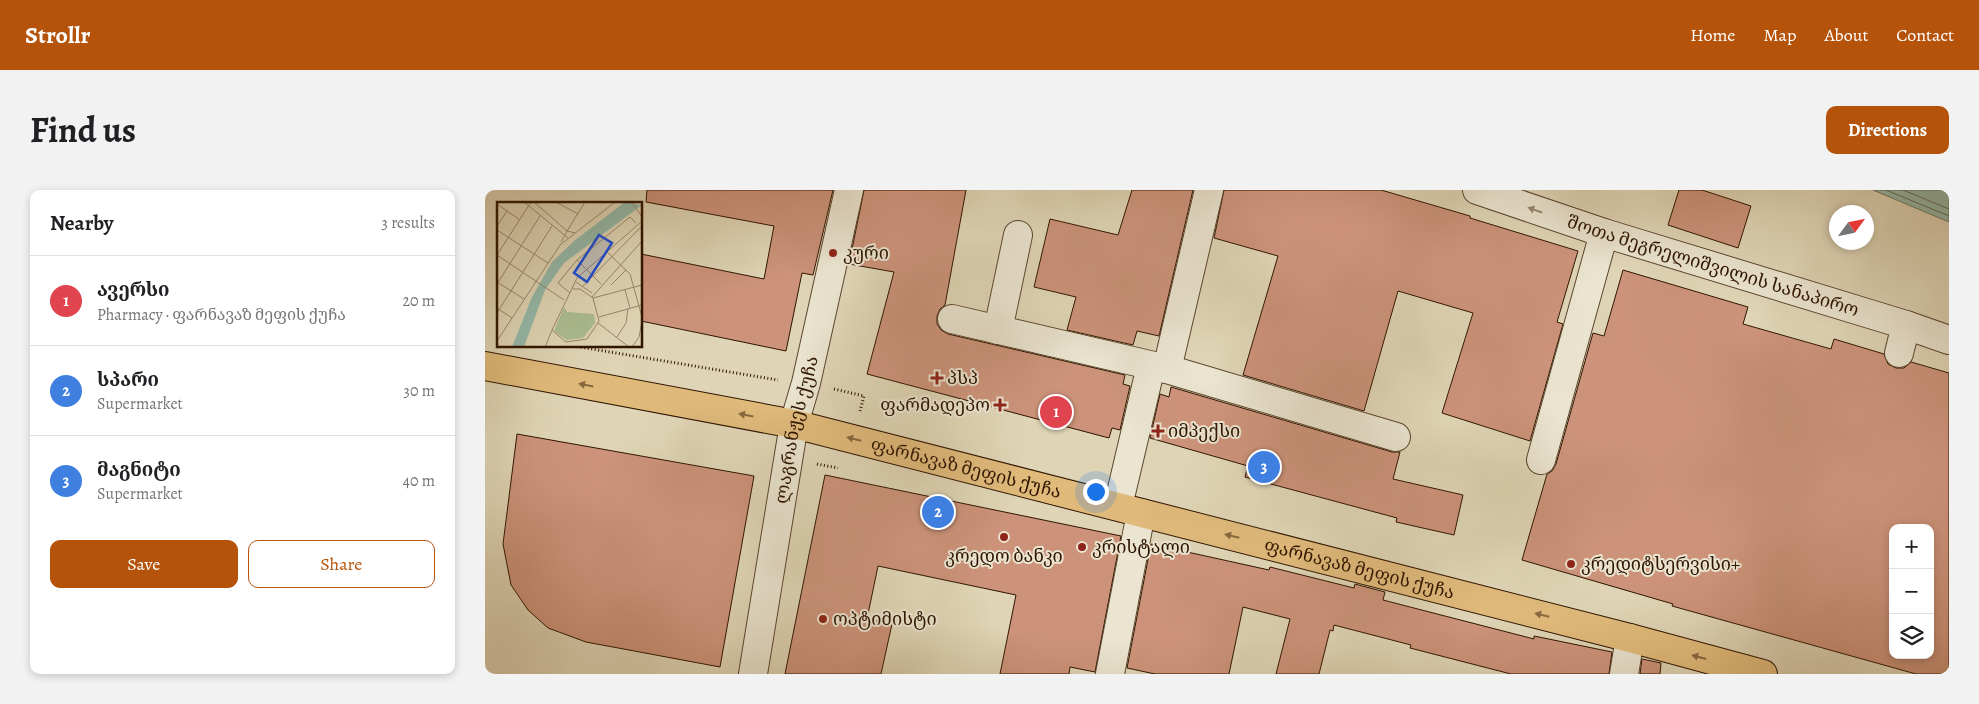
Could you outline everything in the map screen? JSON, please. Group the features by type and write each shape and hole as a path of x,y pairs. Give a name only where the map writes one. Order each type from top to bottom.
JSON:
{"main road":[{"name":"ფარნავაზ მეფის ქუჩა","path":"485,366 794,424 1630,638 1763,674"}],"street":[{"name":"ლაგრანჟეს ქუჩა","path":"753,674 794,424 806,383 849,190"},
{"path":"1110,674 1130,510 1159,368 1209,190"},
{"name":"შოთა მეგრელიშვილის სანაპირო","path":"1477,190 1605,233 1906,325 1949,340"},
{"path":"1541,460 1605,233"},
{"path":"998,330 1018,235"},
{"path":"952,319 1159,368 1395,437"},
{"path":"1899,353 1906,325"},
{"path":"1623,674 1630,638"}],"path":[{"path":"585,348 786,381"}],"water":[{"path":"1873,190 1949,190 1949,222"}],"building":[{"path":"647,190 833,190 813,275 802,273 786,351 643,321 643,254 764,279 774,226 646,202"},
{"path":"864,190 966,190 945,305 940,309 937,316 937,324 941,330 948,334 1125,375 1123,384 1130,386 1120,430 1112,428 1109,438 867,374 894,272 849,264"},
{"path":"1132,190 1193,190 1159,336 1137,331 1133,345 1067,330 1076,297 1034,287 1050,219 1118,235"},
{"path":"1224,190 1381,190 1578,251 1557,322 1563,324 1530,441 1442,413 1473,313 1398,291 1364,411 1243,375 1278,256 1214,238"},
{"path":"1679,190 1702,190 1751,206 1738,248 1668,225"},
{"path":"1623,270 1748,307 1743,324 1831,349 1834,339 1884,354 1888,364 1896,368 1904,368 1911,362 1949,373 1949,674 1916,674 1672,606 1673,604 1522,560 1547,474 1552,471 1556,464 1593,333 1604,336"},
{"path":"1171,387 1392,452 1400,452 1393,479 1463,495 1454,535 1396,522 1397,518 1245,477 1248,466 1150,438 1160,394 1169,397"},
{"path":"517,434 754,476 720,667 586,642 548,628 528,610 511,585 503,544"},
{"path":"825,475 1121,536 1095,672 1070,667 1069,674 1000,674 1016,595 878,566 867,619 892,624 881,674 785,674"},
{"path":"1151,544 1269,570 1270,567 1354,588 1355,584 1385,592 1383,600 1534,639 1534,636 1612,652 1609,674 1511,674 1410,648 1411,645 1334,625 1333,631 1330,630 1319,674 1276,674 1290,619 1243,607 1229,674 1155,674 1127,668"},
{"path":"1642,659 1661,663 1660,674 1640,674"}],"place":[{"name":"კური","path":"833,253"},
{"name":"პსპ","path":"937,378"},
{"name":"ფარმადეპო","path":"1000,405"},
{"name":"ავერსი","path":"1056,412"},
{"name":"იმპექსი","path":"1158,431"},
{"name":"მაგნიტი","path":"1264,467"},
{"name":"სპარი","path":"938,512"},
{"name":"კრედო ბანკი","path":"1004,537"},
{"name":"კრისტალი","path":"1082,547"},
{"name":"კრედიტსერვისი+","path":"1571,564"},
{"name":"ოპტიმისტი","path":"823,619"}]}
